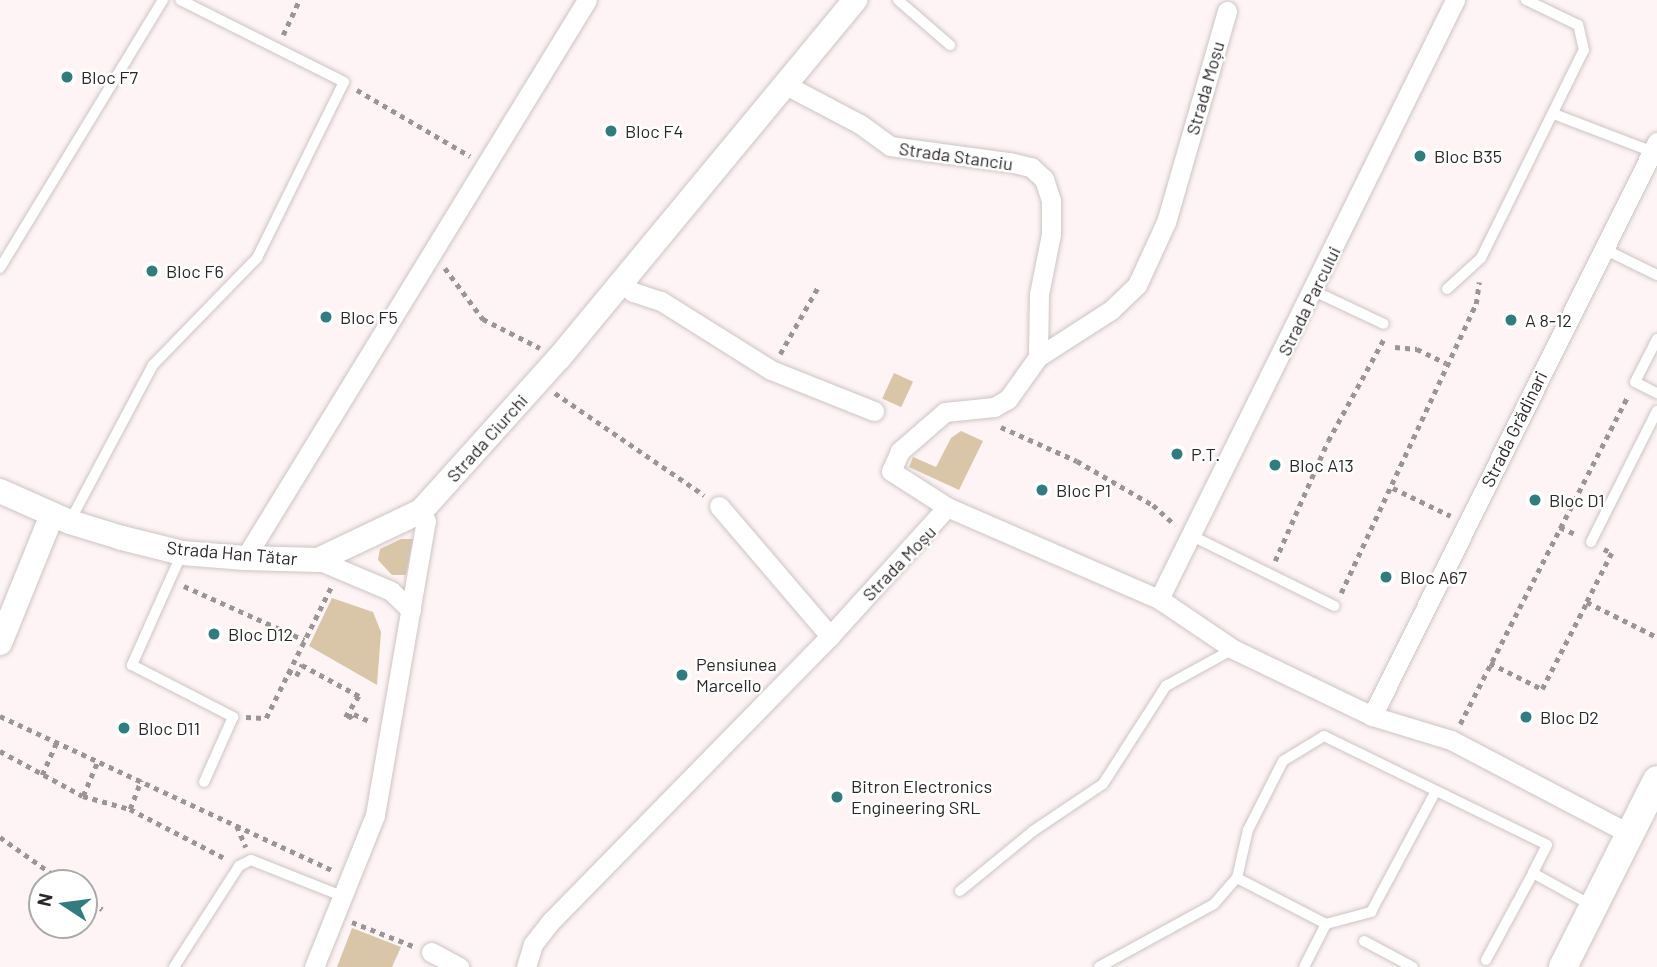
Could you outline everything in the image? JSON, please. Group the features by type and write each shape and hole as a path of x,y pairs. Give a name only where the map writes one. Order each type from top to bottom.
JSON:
{"main road":[{"path":"1563,967 1591,905 1657,780"}],"street":[{"path":"245,558 587,0"},
{"name":"Strada Parcului","path":"1159,599 1314,291 1455,0"},
{"name":"Strada Ciurchi","path":"421,511 559,358 853,1"},
{"name":"Strada Moșu","path":"526,967 533,944 552,920 830,636 947,508 891,471 900,452 945,412 994,407 1008,398 1038,357 1111,310 1137,285 1166,222 1228,5"},
{"name":"Strada Stanciu","path":"784,84 860,124 890,146 1009,162 1031,167 1044,179 1051,201 1051,234 1039,294 1038,357"},
{"name":"Strada Grădinari","path":"1372,716 1655,148"},
{"path":"621,283 633,292 661,301 771,370 874,411"},
{"name":"Strada Han Tătar","path":"0,491 61,518 182,553 329,564 421,511"},
{"path":"719,506 830,636"},
{"path":"947,508 1159,599 1233,649 1372,716 1451,740 1630,834"},
{"path":"314,967 375,815 426,521 421,511"},
{"path":"0,643 61,518"},
{"path":"329,564 391,591 411,610"},
{"path":"431,953 459,967"}],"lane":[{"path":"0,268 163,0"},
{"path":"61,518 153,365 183,339 257,258 345,82 180,0"},
{"path":"898,0 950,45"},
{"path":"1447,289 1482,258 1584,50 1578,25 1526,0"},
{"path":"1554,114 1655,148"},
{"path":"1604,249 1657,275"},
{"path":"1314,291 1386,329"},
{"path":"1657,338 1635,382 1657,393"},
{"path":"1591,542 1657,411"},
{"path":"1190,535 1334,606"},
{"path":"182,553 132,665 233,717 204,782"},
{"path":"960,891 1033,831 1103,784 1166,686 1233,649"},
{"path":"1098,967 1214,904 1237,878 1248,830 1283,761 1324,736 1547,845 1486,960"},
{"path":"1237,878 1326,924 1371,912 1436,791"},
{"path":"174,967 239,866 251,860 346,887"},
{"path":"1533,873 1591,905"},
{"path":"1304,967 1326,924"},
{"path":"1364,941 1413,967"}],"path":[{"path":"276,48 299,0"},
{"path":"345,82 486,164"},
{"path":"432,251 482,319 559,358"},
{"path":"1334,606 1393,488 1446,363 1476,304 1482,258"},
{"path":"771,370 818,287"},
{"path":"1268,574 1328,441 1386,329"},
{"path":"1395,347 1417,349 1446,363"},
{"path":"538,382 719,506"},
{"path":"1451,740 1635,382"},
{"path":"1000,426 1077,461 1153,505 1190,535"},
{"path":"1393,488 1467,524"},
{"path":"1490,663 1542,689 1587,602 1612,553 1560,527"},
{"path":"233,717 266,718 304,640 329,564"},
{"path":"171,580 304,640"},
{"path":"1587,602 1657,637"},
{"path":"288,671 296,676 302,666 359,696 344,720 354,714"},
{"path":"0,716 237,825 346,887"},
{"path":"43,775 57,742"},
{"path":"0,751 83,796 130,809 141,780"},
{"path":"83,796 98,761"},
{"path":"237,825 251,860"},
{"path":"0,837 45,869"},
{"path":"98,906 102,909"},
{"path":"335,915 431,953"}],"shaded area":[{"path":"894,373 913,382 901,407 882,398"},
{"path":"961,431 983,441 959,490 909,467 913,457 936,467 951,438"},
{"path":"401,539 413,539 406,575 392,575 378,560 380,549"},
{"path":"332,598 373,612 381,632 377,685 309,646"},
{"path":"352,928 401,947 392,967 337,967"}],"place":[{"name":"Bloc F7","path":"67,77"},
{"name":"Bloc F4","path":"611,131"},
{"name":"Bloc B35","path":"1420,156"},
{"name":"Bloc F6","path":"152,271"},
{"name":"Bloc F5","path":"326,317"},
{"name":"A 8-12","path":"1511,320"},
{"name":"P.T.","path":"1177,454"},
{"name":"Bloc A13","path":"1275,465"},
{"name":"Bloc P1","path":"1042,490"},
{"name":"Bloc D1","path":"1535,500"},
{"name":"Bloc A67","path":"1386,577"},
{"name":"Bloc D12","path":"214,634"},
{"name":"Pensiunea Marcello","path":"682,675"},
{"name":"Bloc D2","path":"1526,717"},
{"name":"Bloc D11","path":"124,728"},
{"name":"Bitron Electronics Engineering SRL","path":"837,797"}]}
